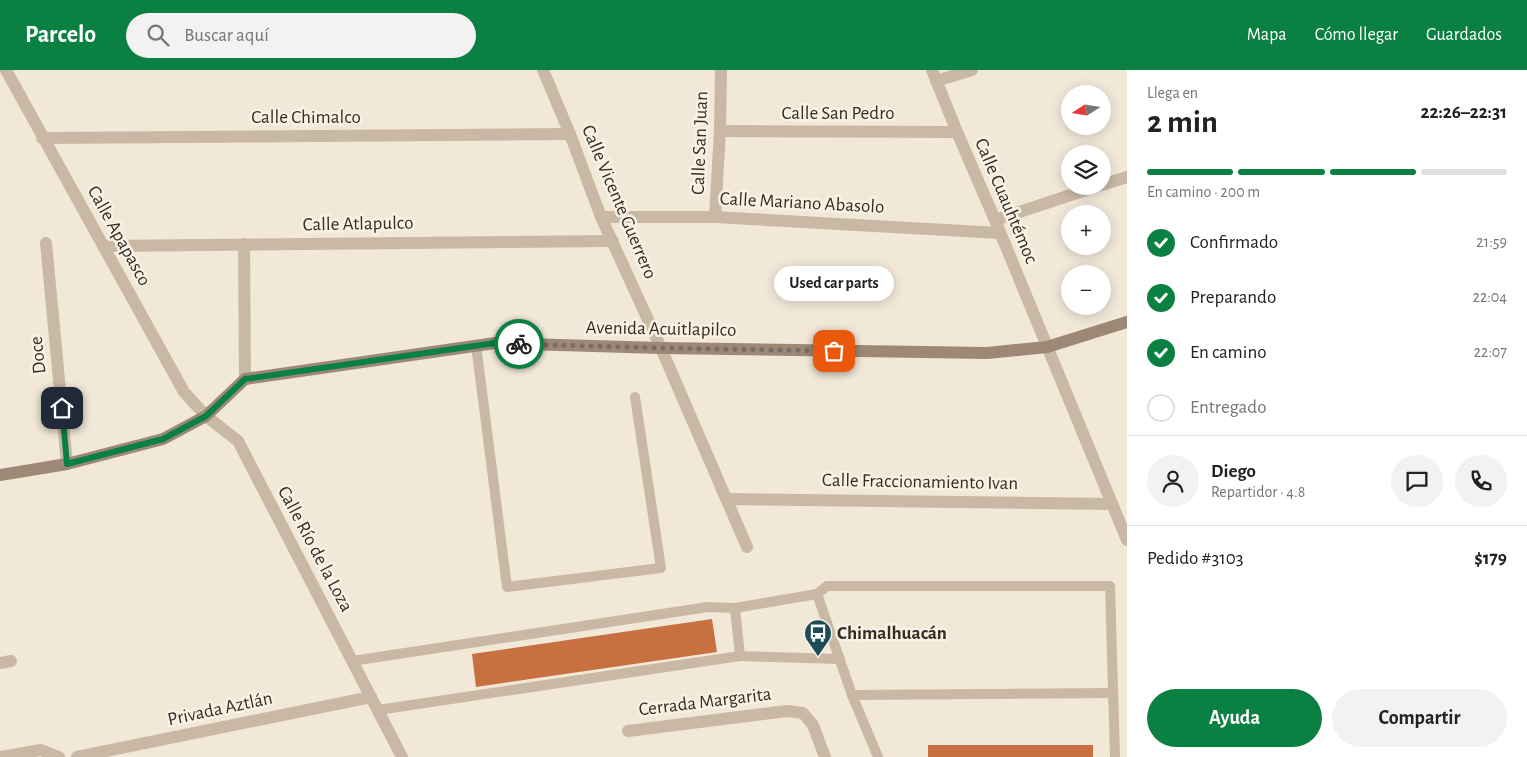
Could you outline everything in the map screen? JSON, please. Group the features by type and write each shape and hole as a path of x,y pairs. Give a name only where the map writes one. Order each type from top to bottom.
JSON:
{"main road":[{"name":"Avenida Acuitlapilco","path":"245,379 495,343 661,348 987,353 1047,347 1127,322"},
{"path":"0,475 67,464 163,439 206,416 245,379"}],"street":[{"name":"Calle Apapasco","path":"6,70 184,392 206,416"},
{"name":"Calle Vicente Guerrero","path":"543,70 570,134 601,217 661,348 747,547"},
{"name":"Calle San Juan","path":"715,217 720,132 721,70"},
{"path":"934,75 972,70"},
{"name":"Calle Cuauhtémoc","path":"934,75 956,132 995,220 1127,540"},
{"name":"Calle San Pedro","path":"720,132 956,132"},
{"name":"Calle Chimalco","path":"42,138 570,134"},
{"path":"1111,182 1127,177"},
{"path":"995,220 1071,195"},
{"name":"Calle Mariano Abasolo","path":"601,217 715,217 1000,233"},
{"name":"Calle Atlapulco","path":"103,246 613,241"},
{"name":"Doce","path":"46,243 67,464"},
{"path":"244,244 245,379"},
{"name":"Calle Río de la Loza","path":"206,416 238,441 378,710"},
{"name":"Calle Fraccionamiento Ivan","path":"726,499 1112,504"},
{"name":"Privada Aztlán","path":"77,757 371,697"},
{"path":"378,710 402,757"},
{"name":"Cerrada Margarita","path":"628,731 787,711 803,713 813,725 825,757"},
{"path":"0,757 41,750 60,757"}],"lane":[{"path":"476,345 507,587 661,568 634,397"},
{"path":"352,661 708,607 735,608 816,594 826,586 1110,586 1115,757"},
{"path":"816,594 852,695 878,757"},
{"path":"735,608 740,656"},
{"path":"378,710 740,656 840,659"},
{"path":"852,695 1113,693"}],"building":[{"path":"712,619 717,652 476,687 472,654"},
{"path":"928,745 1093,745 1093,757 928,757"}],"way so far":[{"path":"519,344 834,351"}],"place":[{"name":"Used car parts","path":"834,351"},
{"name":"Chimalhuacán","path":"818,657"}],"route":[{"path":"62,408 67,464 163,439 206,416 245,379 495,343 519,344"}]}
